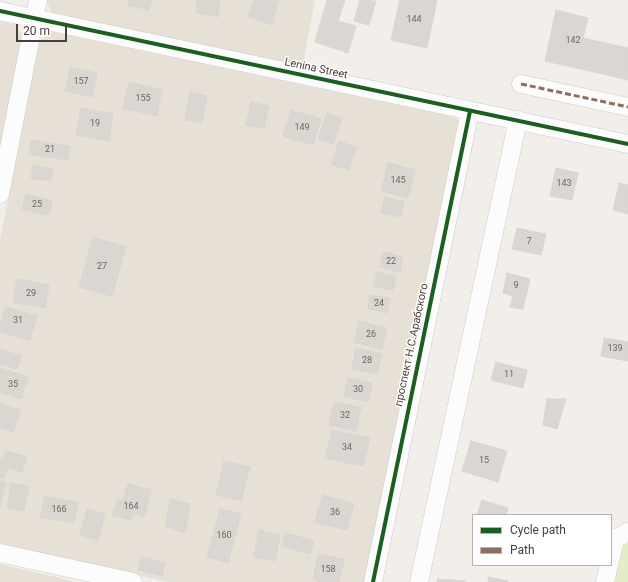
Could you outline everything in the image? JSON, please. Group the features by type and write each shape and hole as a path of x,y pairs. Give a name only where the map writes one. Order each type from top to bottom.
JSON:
{"street":[{"path":"0,194 38,0"},
{"name":"Lenina Street","path":"0,11 628,144"},
{"path":"521,84 628,107"},
{"name":"проспект Н.С.Арабского","path":"373,582 470,111"},
{"path":"419,582 518,120"},
{"path":"612,552 615,539 628,532"},
{"path":"0,553 133,582"},
{"path":"605,582 609,566"}],"shaded area":[{"path":"46,0 315,0 302,68 52,13"},
{"path":"0,21 17,25 22,38 0,152"},
{"path":"52,32 454,117 460,122 366,582 168,582 0,545 0,240 39,41"},
{"path":"0,564 77,582 0,582"}],"green space":[{"path":"624,541 628,542 628,582 615,582"}],"building":[{"path":"129,0 152,0 149,10 128,5"},
{"path":"197,0 220,0 218,17 197,13"},
{"path":"254,0 279,0 272,25 248,17"},
{"path":"327,0 345,0 338,21 356,26 348,53 315,42"},
{"path":"360,0 376,1 369,25 354,21"},
{"path":"400,0 437,0 427,48 391,40"},
{"path":"556,10 588,18 583,38 610,44 603,74 545,61"},
{"path":"610,44 628,48 628,80 603,74"},
{"path":"71,67 97,73 92,97 65,91"},
{"path":"129,82 162,90 157,116 123,108"},
{"path":"190,92 207,96 202,123 185,120"},
{"path":"251,102 269,106 264,128 246,125"},
{"path":"81,108 113,114 109,141 76,135"},
{"path":"291,110 321,119 313,145 283,136"},
{"path":"327,113 342,118 333,144 318,139"},
{"path":"31,140 70,146 68,160 29,154"},
{"path":"339,141 356,147 349,170 332,165"},
{"path":"388,163 415,170 408,198 381,191"},
{"path":"33,165 53,169 51,181 31,178"},
{"path":"556,168 578,173 572,200 550,196"},
{"path":"619,183 628,185 628,214 613,210"},
{"path":"26,194 52,201 48,215 22,209"},
{"path":"385,197 404,202 401,217 381,213"},
{"path":"517,228 546,234 541,255 512,249"},
{"path":"93,237 126,247 112,296 79,287"},
{"path":"383,252 403,257 400,272 380,267"},
{"path":"377,272 396,277 393,290 374,286"},
{"path":"507,273 530,279 523,309 510,307 513,296 503,293"},
{"path":"17,279 49,285 45,308 13,302"},
{"path":"370,295 390,298 387,313 368,309"},
{"path":"5,307 37,316 30,340 0,332"},
{"path":"359,321 387,328 382,349 354,342"},
{"path":"604,338 628,342 628,361 601,356"},
{"path":"356,348 382,354 377,374 352,369"},
{"path":"0,349 21,356 17,369 0,364"},
{"path":"496,362 527,370 523,388 491,380"},
{"path":"0,368 28,377 21,399 0,392"},
{"path":"348,378 372,383 368,402 344,396"},
{"path":"547,399 566,399 557,429 543,425"},
{"path":"334,402 361,408 356,431 329,425"},
{"path":"0,404 20,410 13,432 0,428"},
{"path":"332,430 370,438 363,466 325,458"},
{"path":"471,441 507,451 498,482 462,471"},
{"path":"6,451 27,457 22,472 7,468 4,478 0,477 0,459 3,460"},
{"path":"224,461 250,467 241,501 216,495"},
{"path":"0,481 6,483 0,507"},
{"path":"11,483 29,487 24,511 7,508"},
{"path":"128,484 151,490 144,517 133,513 131,520 112,515 117,499 123,501"},
{"path":"323,495 354,504 347,530 315,522"},
{"path":"45,496 78,503 74,523 40,517"},
{"path":"171,499 190,504 185,533 165,526"},
{"path":"482,500 508,508 506,514 477,514"},
{"path":"87,509 105,514 98,540 80,535"},
{"path":"220,509 241,514 228,563 207,557"},
{"path":"259,530 280,535 275,561 254,557"},
{"path":"285,533 314,541 310,554 282,546"},
{"path":"318,554 344,560 339,582 322,582 313,580"},
{"path":"141,557 165,563 162,576 138,570"},
{"path":"489,577 508,581 508,582 488,582"},
{"path":"438,579 466,581 437,582"}],"marked path":[{"path":"521,84 628,107"}],"cycle path":[{"path":"0,11 628,144"},
{"path":"373,582 470,111"}]}
